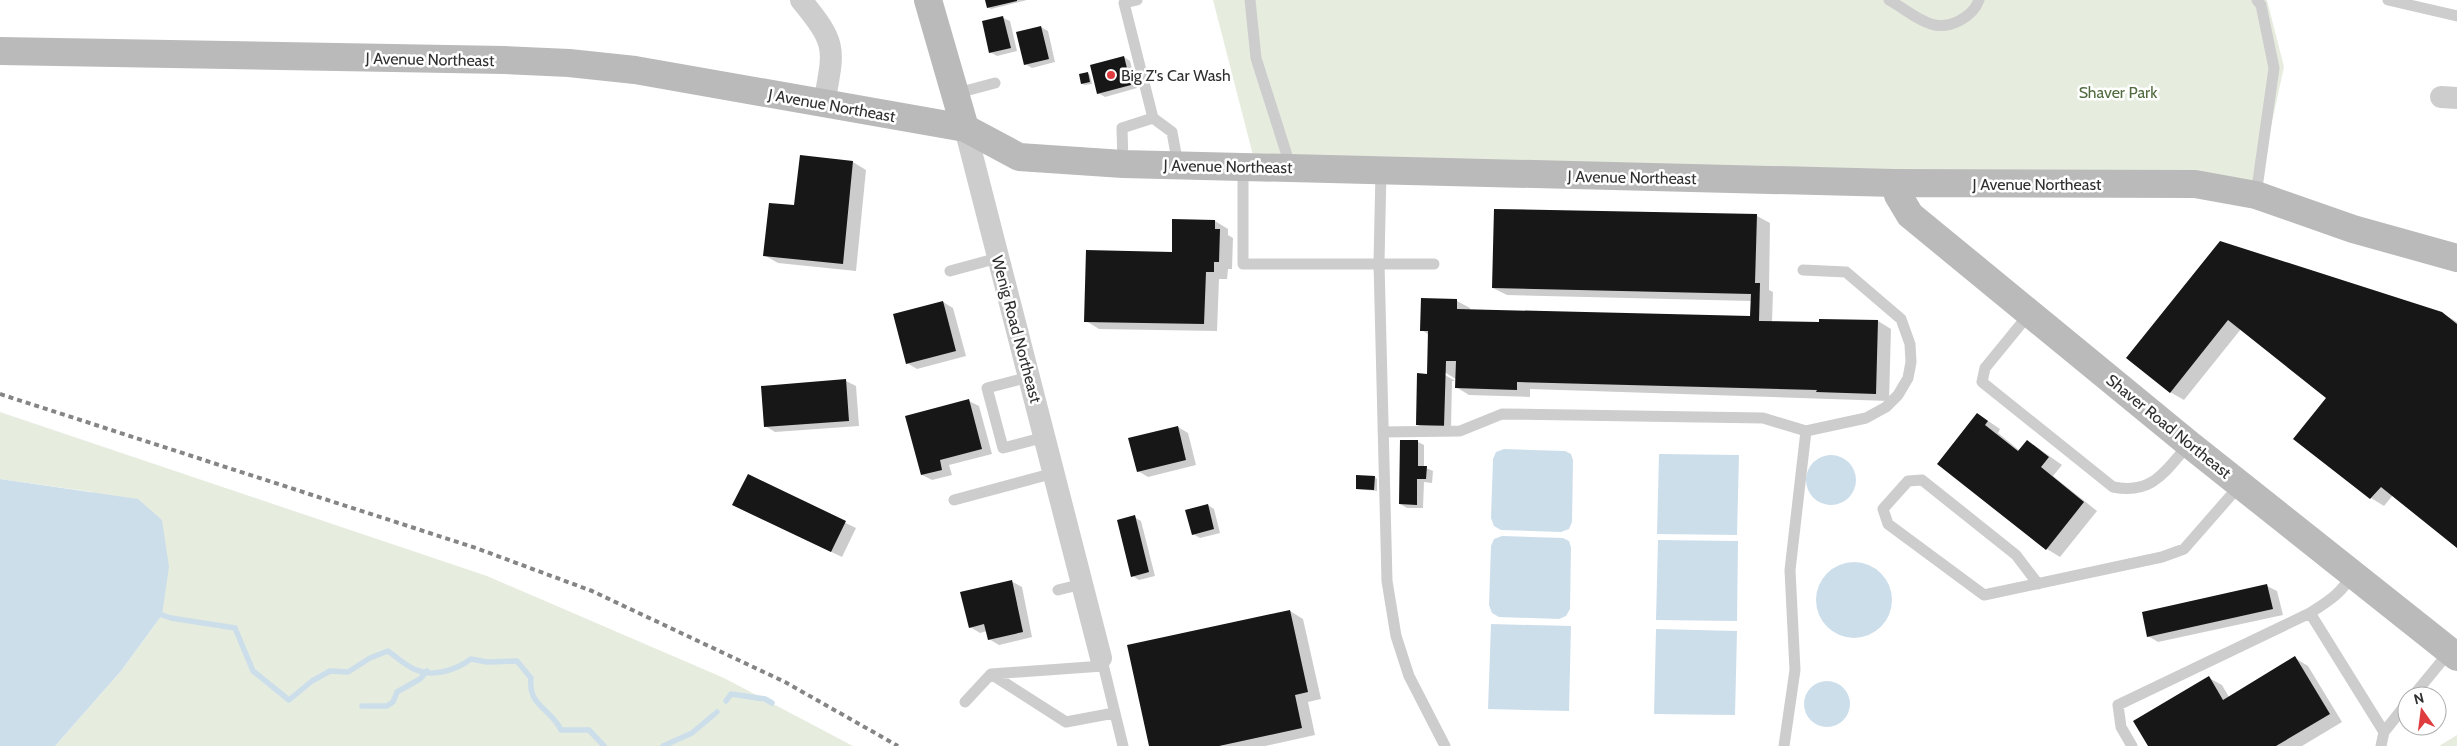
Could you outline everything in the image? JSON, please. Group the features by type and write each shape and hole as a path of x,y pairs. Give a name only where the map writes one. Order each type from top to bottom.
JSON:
{"street":[{"path":"801,0 821,25 828,38 832,54 824,104"},
{"name":"Wenig Road Northeast","path":"928,0 965,128 1102,662"},
{"name":"J Avenue Northeast","path":"0,51 504,60 569,63 635,70 965,128 1019,157 1123,164 1895,183 2195,184 2256,195 2354,230 2457,258"},
{"name":"Shaver Road Northeast","path":"1895,183 1898,195 1910,215 2189,444 2453,654"}],"lane":[{"path":"1137,0 1124,4 1153,118 1172,132 1178,165"},
{"path":"1250,0 1256,58 1291,168"},
{"path":"1890,0 1931,25 1956,23 1976,9 1979,0"},
{"path":"2256,195 2274,68 2261,5 2258,0"},
{"path":"2388,0 2457,16"},
{"path":"954,94 995,84"},
{"path":"1123,164 1122,128 1153,118"},
{"path":"1243,167 1243,264 1434,264"},
{"path":"1381,170 1378,264 1388,581 1396,636 1409,676 1445,746"},
{"path":"950,271 998,258"},
{"path":"1383,432 1460,431 1502,414 1763,418 1806,431 1866,418 1886,407 1898,395 1908,378 1911,362 1910,344 1900,319 1846,272 1803,270"},
{"path":"2030,312 1984,368 1982,382 2113,487 2128,490 2149,486 2162,476 2189,444"},
{"path":"1029,377 987,388 1003,448 1045,437"},
{"path":"1784,746 1795,670 1790,570 1806,431"},
{"path":"954,500 1054,473"},
{"path":"2038,584 2016,555 1922,480 1908,482 1883,509 1888,524 1984,595 2038,584 2162,557 2184,549 2240,485"},
{"path":"2132,746 2121,727 2118,705 2310,613 2330,600 2347,585 2352,573"},
{"path":"1058,590 1082,584"},
{"path":"2310,613 2384,732"},
{"path":"2423,686 2453,654"},
{"path":"966,702 991,674 1102,662 1122,746"},
{"path":"991,674 1066,722 1114,713"},
{"path":"2381,746 2384,732 2397,716"}],"green space":[{"name":"Shaver Park","path":"1213,0 2267,0 2284,67 2256,195 1256,167"},
{"path":"0,412 487,576 724,678 853,746 55,746 121,671 162,615 92,492 0,479"},
{"path":"2457,735 2457,746 2439,746"}],"water":[{"path":"1504,449 1565,451 1571,454 1573,460 1572,522 1569,529 1561,532 1501,530 1494,526 1491,518 1493,459 1496,452"},
{"path":"1659,454 1739,455 1737,535 1657,534"},
{"path":"1826,455 1836,455 1849,462 1856,475 1856,485 1849,498 1836,505 1826,505 1817,501 1810,494 1806,485 1806,475 1810,466 1817,459"},
{"path":"0,479 138,499 162,520 169,567 162,615 121,671 55,746 0,746"},
{"path":"1502,536 1563,538 1569,541 1571,547 1570,609 1566,616 1559,619 1499,617 1492,613 1489,605 1491,546 1494,539"},
{"path":"1658,540 1738,541 1737,621 1656,620"},
{"path":"1854,562 1868,565 1881,573 1889,586 1892,600 1889,614 1881,627 1868,635 1854,638 1840,635 1827,627 1819,614 1816,600 1819,586 1827,573 1840,565"},
{"path":"1491,624 1571,626 1569,711 1488,709"},
{"path":"1656,629 1737,631 1735,715 1654,714"},
{"path":"1832,681 1844,687 1849,695 1849,713 1844,721 1836,726 1822,727 1810,721 1805,713 1804,699 1810,687 1818,682"}],"building":[{"path":"985,0 1017,0 1017,1 987,8"},
{"path":"1003,16 1011,48 989,53 982,21"},
{"path":"1041,26 1049,59 1024,65 1016,32"},
{"name":"Big Z's Car Wash","path":"1124,56 1131,85 1097,94 1090,65"},
{"path":"1088,72 1090,82 1081,84 1079,74"},
{"path":"800,155 853,161 843,264 763,256 769,203 794,205"},
{"path":"1494,209 1757,214 1755,283 1760,283 1759,321 1819,322 1819,319 1878,320 1876,394 1816,392 1817,390 1517,382 1517,390 1455,388 1456,361 1446,361 1444,426 1416,425 1417,373 1427,374 1428,331 1420,331 1421,298 1457,299 1457,309 1750,316 1751,294 1492,288"},
{"path":"1172,219 1215,220 1215,229 1220,229 1219,262 1214,262 1214,272 1206,272 1204,324 1084,322 1086,250 1172,252"},
{"path":"2220,241 2442,312 2457,324 2457,548 2381,487 2370,499 2293,439 2326,398 2228,320 2170,393 2126,358"},
{"path":"943,301 956,351 906,364 893,314"},
{"path":"846,379 849,421 764,427 761,386"},
{"path":"969,399 982,449 940,460 942,470 921,475 905,416"},
{"path":"1977,413 1988,421 1985,425 2018,451 2027,440 2049,457 2041,467 2084,502 2046,550 1937,464"},
{"path":"1178,426 1186,460 1137,472 1128,438"},
{"path":"1400,440 1418,440 1418,466 1427,466 1426,479 1417,479 1417,505 1399,504"},
{"path":"748,474 846,521 831,552 732,505"},
{"path":"1356,475 1375,476 1374,490 1356,489"},
{"path":"1208,504 1214,529 1192,535 1185,510"},
{"path":"1135,515 1149,572 1131,577 1117,520"},
{"path":"1012,580 1023,632 988,640 984,624 969,628 960,592"},
{"path":"2267,584 2273,609 2147,637 2142,612"},
{"path":"1290,610 1308,692 1295,695 1302,728 1219,746 1149,746 1127,645"},
{"path":"2295,656 2330,714 2276,746 2148,746 2133,721 2209,676 2223,700"}],"waterway":[{"path":"162,615 235,628 253,671 289,700 312,681 330,671 348,672 370,658 388,651 411,667 421,672 429,673 451,669 471,659 487,662 517,661 531,678 531,688 536,701 551,716 561,730 589,730 604,746"},
{"path":"362,706 387,706 393,702 397,692 420,679 427,671"},
{"path":"726,701 731,694 765,699 772,703"},
{"path":"663,746 692,733 717,712"}],"railway":[{"path":"0,394 476,548 592,591 785,682 898,746"}],"place":[{"name":"Big Z's Car Wash","path":"1111,75"}]}
